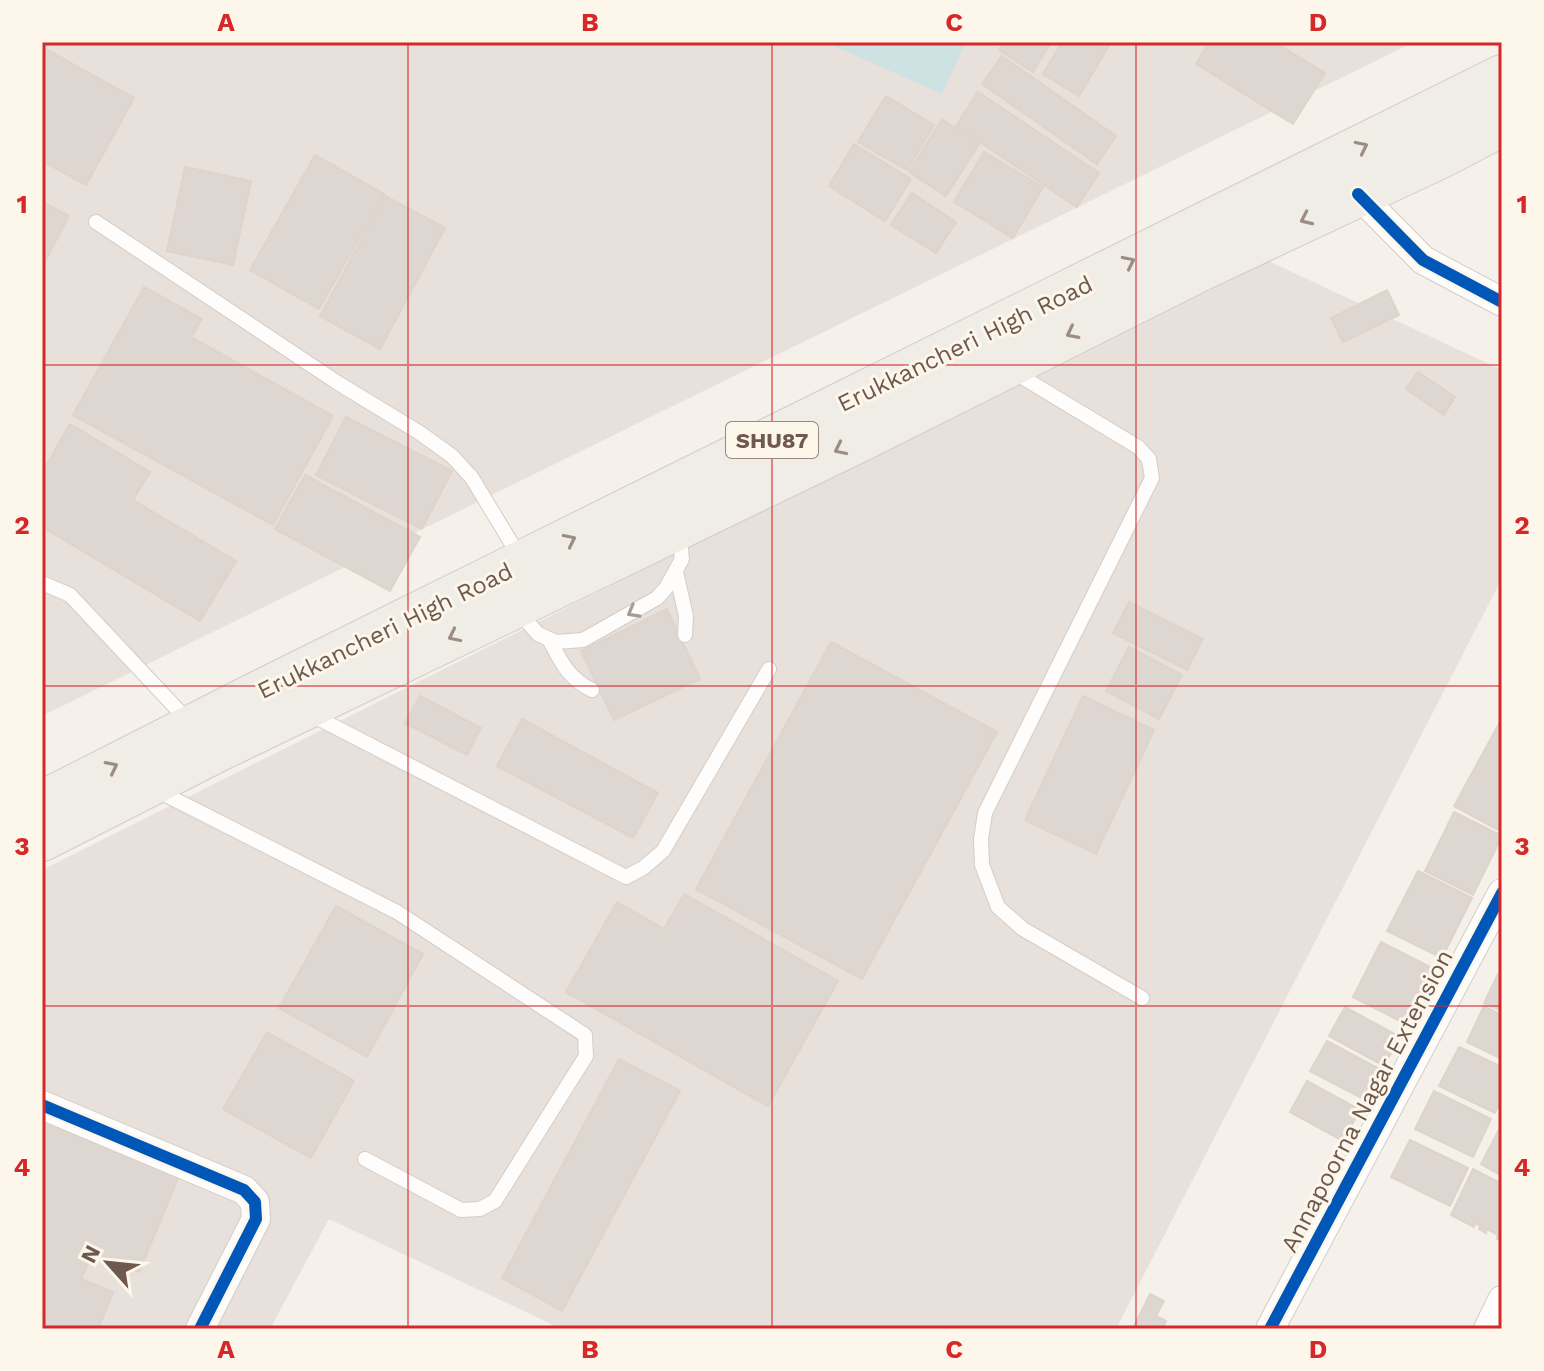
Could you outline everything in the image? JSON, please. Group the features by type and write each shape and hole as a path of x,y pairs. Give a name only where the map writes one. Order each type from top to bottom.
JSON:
{"main road":[{"name":"Erukkancheri High Road","path":"42,803 1502,77"},
{"name":"SHU87","path":"42,839 301,709 1502,124"}],"street":[{"path":"1358,194 1423,260 1502,302"},
{"name":"Annapoorna Nagar Extension","path":"1270,1329 1502,893"},
{"path":"42,1105 244,1190 255,1202 256,1219 200,1329"},
{"path":"1488,1329 1502,1300"}],"lane":[{"path":"96,222 452,456 472,478 523,563"},
{"path":"1005,366 1138,447 1149,459 1152,478 985,813 981,839 982,865 998,907 1023,929 1142,998"},
{"path":"515,606 538,634 556,642 583,640 657,598 666,588 682,559 679,527"},
{"path":"676,572 686,616 685,635"},
{"path":"42,583 70,595 193,726"},
{"path":"549,639 564,668 579,684 592,690"},
{"path":"301,709 626,877 643,868 663,851 769,669"},
{"path":"147,786 397,912 585,1035 586,1056 495,1201 480,1209 461,1210 365,1159"}],"shaded area":[{"path":"42,42 1414,42 42,716"},
{"path":"825,42 966,42 942,94"},
{"path":"1264,259 1502,370 1502,578 1116,1329 562,1329 329,1219 270,1329 42,1329 42,870"}],"building":[{"path":"1004,42 1051,42 1033,72 999,50"},
{"path":"1062,42 1111,42 1079,96 1043,74"},
{"path":"1209,42 1274,42 1325,73 1293,124 1196,64"},
{"path":"42,47 134,98 86,185 42,161"},
{"path":"1002,56 1116,136 1097,164 982,84"},
{"path":"978,92 1099,173 1077,207 956,126"},
{"path":"886,96 934,125 907,170 858,142"},
{"path":"942,119 979,144 946,196 909,172"},
{"path":"854,144 911,179 885,221 829,186"},
{"path":"984,152 1043,187 1013,238 954,202"},
{"path":"315,155 384,194 319,309 250,270"},
{"path":"185,167 251,181 233,265 167,251"},
{"path":"912,193 956,222 936,253 891,225"},
{"path":"385,196 445,228 380,349 320,316"},
{"path":"42,202 69,216 42,267"},
{"path":"144,287 202,319 191,337 333,416 273,525 73,415"},
{"path":"1387,290 1399,315 1343,342 1331,318"},
{"path":"1418,372 1455,397 1444,415 1406,389"},
{"path":"346,417 452,471 422,529 316,475"},
{"path":"70,424 150,472 133,500 236,561 200,621 42,527 42,473"},
{"path":"305,475 420,537 390,591 275,529"},
{"path":"1129,602 1203,639 1187,670 1113,633"},
{"path":"667,609 700,679 614,720 581,651"},
{"path":"831,642 997,732 862,979 696,889"},
{"path":"1129,647 1182,675 1159,719 1106,691"},
{"path":"420,696 481,728 467,755 405,723"},
{"path":"1083,696 1154,730 1096,854 1025,820"},
{"path":"522,719 658,793 633,838 497,766"},
{"path":"1501,720 1502,822 1498,830 1454,806"},
{"path":"1454,812 1502,836 1473,895 1425,871"},
{"path":"1418,871 1472,898 1442,958 1387,931"},
{"path":"684,894 838,981 768,1106 566,992 617,902 664,929"},
{"path":"336,906 423,954 367,1057 279,1008"},
{"path":"1381,942 1434,969 1406,1024 1353,997"},
{"path":"1498,974 1502,976 1502,1011 1484,1003"},
{"path":"1484,1006 1502,1015 1502,1059 1467,1042"},
{"path":"1345,1007 1400,1037 1384,1066 1329,1036"},
{"path":"267,1032 354,1081 311,1158 223,1109"},
{"path":"1327,1041 1383,1071 1367,1101 1310,1071"},
{"path":"1459,1047 1502,1067 1502,1098 1495,1113 1439,1086"},
{"path":"619,1059 680,1091 562,1311 502,1278"},
{"path":"1307,1081 1360,1110 1343,1141 1290,1112"},
{"path":"1434,1091 1491,1119 1473,1157 1415,1129"},
{"path":"42,1118 179,1176 139,1272 93,1253 81,1279 113,1292 98,1329 42,1329"},
{"path":"1502,1124 1502,1176 1481,1164"},
{"path":"1410,1140 1468,1168 1450,1206 1391,1177"},
{"path":"1473,1169 1502,1184 1502,1241 1487,1229 1486,1233 1475,1223 1474,1227 1451,1215"},
{"path":"1150,1294 1164,1301 1156,1316 1166,1321 1162,1329 1139,1329 1134,1326"}],"cycle path":[{"path":"1358,194 1423,260 1502,302"},
{"path":"1270,1329 1502,893"},
{"path":"42,1105 244,1190 255,1202 256,1219 200,1329"}]}
